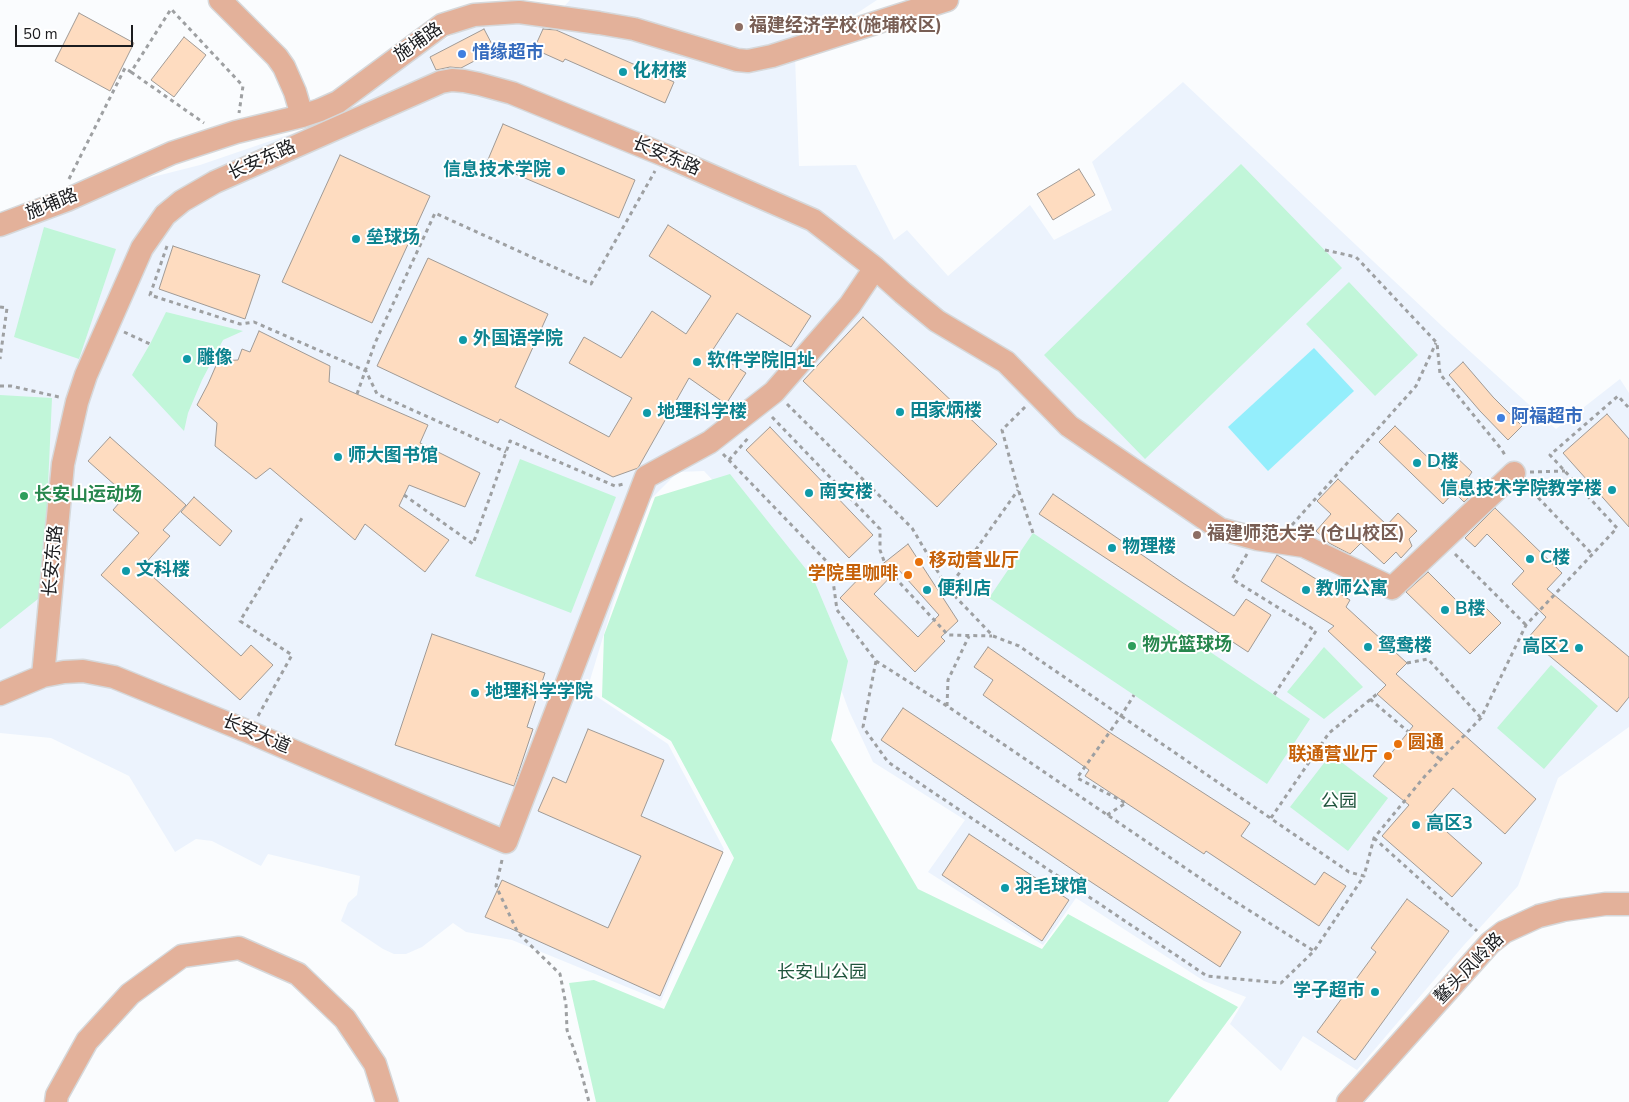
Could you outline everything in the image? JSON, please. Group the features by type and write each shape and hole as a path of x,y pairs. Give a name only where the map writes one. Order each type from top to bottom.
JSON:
{"street":[{"path":"220,0 277,57 284,67 295,92 302,116"},
{"path":"442,25 479,0"},
{"name":"施埔路","path":"0,225 59,203 159,158 231,134 302,116 338,102 442,25 474,15 508,12 530,13 616,26 663,37 737,60 748,61 772,56 947,0"},
{"name":"长安东路","path":"43,676 63,464 76,402 142,248 164,215 182,201 215,182 441,82 464,81 512,93 813,220 875,268 937,321 1006,362 1069,426 1220,529 1304,546 1392,588 1442,541"},
{"path":"506,842 646,476 710,442 774,392 850,305 875,268"},
{"path":"1442,541 1514,472"},
{"name":"长安大道","path":"0,694 43,676 64,672 83,671 114,677 249,732 506,842"},
{"name":"鳌头凤岭路","path":"1348,1102 1490,944 1504,932 1539,916 1588,906 1629,904"},
{"path":"56,1102 57,1095 87,1041 130,994 182,956 238,948 298,974 346,1019 375,1064 387,1102"}],"path":[{"path":"131,72 170,9 243,86 231,134"},
{"path":"59,203 75,164 125,68 204,123 222,121 231,134"},
{"path":"357,394 375,342 435,212 591,284 664,156"},
{"path":"170,238 150,296 240,324 254,322 366,371 377,394 506,452"},
{"path":"1325,250 1356,257 1437,343 1440,374 1502,450 1514,472 1592,554"},
{"path":"0,307 7,308 0,359"},
{"path":"108,324 150,344"},
{"path":"1274,695 1316,631 1232,579 1267,540 1416,386 1437,343"},
{"path":"0,386 11,386 76,402"},
{"path":"774,392 912,528 948,589 993,636"},
{"path":"1033,533 1018,489 1002,430 1038,394"},
{"path":"876,661 863,727 888,762 1207,976 1281,983 1314,951 1364,876 1374,838 1424,776 1481,718 1526,625 1617,528 1550,455 1618,396 1629,408"},
{"path":"769,414 880,529 880,550 887,569 948,635 993,636 1019,646 1349,872 1364,876"},
{"path":"729,460 752,434"},
{"path":"404,495 472,544 510,441 615,486 646,476"},
{"path":"710,442 832,566 837,610 876,661 947,706 1231,899 1314,951"},
{"path":"1514,472 1565,471"},
{"path":"948,589 1018,489"},
{"path":"249,732 292,655 240,621 302,518"},
{"path":"1442,541 1526,625"},
{"path":"947,706 948,680 969,636"},
{"path":"1407,663 1428,659 1481,718"},
{"path":"1271,818 1329,732 1377,694"},
{"path":"1107,815 1126,803 1077,778 1134,695"},
{"path":"1370,699 1440,759"},
{"path":"1374,838 1490,944"},
{"path":"506,842 496,886 518,933 560,974 566,1006 567,1030 579,1064 589,1102"}],"shaded area":[{"name":"福建经济学校(施埔校区)","path":"570,0 877,0 827,33 755,57 558,13"},
{"name":"福建师范大学 (仓山校区)","path":"501,20 651,42 795,56 799,166 856,165 894,240 907,230 948,276 1030,205 1054,240 1112,210 1092,162 1183,82 1443,327 1556,429 1620,379 1629,393 1629,727 1558,778 1518,886 1464,945 1357,1070 1303,1036 1281,1071 1230,1024 1246,997 1204,981 1076,898 1043,945 928,872 965,820 873,762 849,711 816,621 791,563 704,471 678,472 642,508 587,690 668,744 724,849 661,1001 512,940 466,932 453,923 422,947 406,954 394,954 383,949 341,921 348,903 357,895 360,876 268,854 261,866 212,841 196,839 175,852 129,776 51,738 0,733 0,231 113,187 200,165 320,124 341,113 426,49 462,30 484,22"}],"green space":[{"path":"1241,164 1342,268 1145,459 1044,355"},
{"path":"44,227 116,249 79,359 14,337"},
{"path":"1349,282 1418,355 1375,396 1306,324"},
{"path":"166,312 243,331 223,340 202,380 188,413 184,431 132,375"},
{"name":"长安山运动场","path":"0,395 52,398 43,595 0,629"},
{"path":"520,459 616,497 571,613 475,576"},
{"name":"长安山公园","path":"730,474 813,578 848,661 831,740 918,889 1042,949 1068,914 1238,1007 1168,1102 596,1102 569,983 594,980 664,1009 734,858 671,741 602,697 604,635 655,497"},
{"name":"物光篮球场","path":"1033,533 1310,719 1267,784 989,598"},
{"path":"1324,647 1363,687 1324,719 1287,692"},
{"path":"1551,665 1598,706 1544,769 1497,728"},
{"name":"公园","path":"1331,754 1388,798 1348,851 1290,807"}],"water":[{"path":"1314,348 1354,391 1268,471 1228,427"}],"building":[{"path":"79,13 134,43 110,91 55,61"},
{"name":"惜缘超市","path":"484,29 495,50 461,68 450,67 436,70 430,57"},
{"name":"化材楼","path":"543,29 556,30 674,82 665,103 565,59 563,62 534,49"},
{"path":"184,37 206,55 174,97 151,80"},
{"name":"信息技术学院","path":"503,124 635,180 619,218 487,162"},
{"name":"垒球场","path":"340,155 430,196 372,323 282,282"},
{"path":"1079,169 1095,195 1053,220 1037,194"},
{"path":"668,225 811,316 791,347 737,313 712,351 746,373 726,404 689,378 638,468 613,477 500,419 498,423 377,366 428,258 548,314 515,387 609,437 632,398 569,363 584,337 621,358 652,311 686,334 711,296 649,256"},
{"path":"173,246 260,275 245,319 159,289"},
{"name":"田家炳楼","path":"863,317 997,444 937,507 803,381"},
{"name":"师大图书馆","path":"259,331 330,366 329,382 428,425 420,443 480,473 465,507 409,485 399,506 449,540 425,572 365,524 355,540 270,468 256,479 215,446 217,423 197,405 218,361 238,360 242,349 250,352"},
{"path":"1463,362 1493,397 1522,426 1508,440 1449,375"},
{"name":"信息技术学院教学楼","path":"1607,414 1629,439 1629,527 1563,453"},
{"name":"D楼","path":"1395,426 1441,470 1455,456 1472,472 1468,478 1474,483 1472,485 1477,490 1464,502 1454,492 1443,504 1379,442"},
{"name":"南安楼","path":"770,427 873,535 849,558 746,450"},
{"name":"文科楼","path":"110,437 186,505 163,530 170,536 142,567 241,656 251,645 273,665 240,700 101,575 139,533 113,510 126,495 88,461"},
{"path":"1338,479 1387,525 1398,513 1417,531 1409,539 1412,546 1401,558 1396,552 1384,564 1361,543 1350,554 1329,543 1316,531 1331,514 1317,501"},
{"path":"1053,494 1234,616 1246,599 1271,615 1248,652 1039,514"},
{"path":"194,497 232,531 220,546 181,512"},
{"name":"高区2","path":"1495,508 1562,573 1547,589 1629,657 1629,697 1617,712 1528,638 1546,617 1512,584 1524,571 1487,534 1475,547 1465,538"},
{"path":"908,544 958,621 941,637 945,641 915,672 840,598 871,566 875,570","holes":["898,569 939,615 918,637 874,594"]},
{"path":"1277,555 1350,600 1346,607 1407,663 1396,674 1536,799 1505,834 1453,788 1429,816 1482,863 1452,897 1382,836 1409,805 1373,776 1413,726 1377,694 1386,685 1328,631 1334,626 1261,581"},
{"name":"B楼","path":"1428,572 1471,615 1482,604 1501,623 1470,654 1406,592"},
{"name":"地理科学学院","path":"432,634 545,673 527,727 533,729 514,786 395,745"},
{"path":"988,647 1112,734 1250,823 1241,836 1315,885 1324,872 1346,886 1319,926 1206,851 1204,854 1085,776 1089,770 983,695 993,680 974,667"},
{"path":"903,708 1241,932 1220,967 881,740"},
{"path":"588,729 664,760 641,816 723,852 660,996 485,917 502,880 608,928 641,856 538,811 553,777 566,783"},
{"name":"羽毛球馆","path":"969,834 1069,900 1042,941 942,875"},
{"name":"学子超市","path":"1407,899 1449,931 1355,1060 1317,1032 1376,952 1371,948"}],"place":[{"name":"福建经济学校(施埔校区)","path":"739,27"},
{"name":"惜缘超市","path":"462,54"},
{"name":"化材楼","path":"623,72"},
{"name":"信息技术学院","path":"561,171"},
{"name":"垒球场","path":"356,239"},
{"name":"外国语学院","path":"463,340"},
{"name":"雕像","path":"187,359"},
{"name":"软件学院旧址","path":"697,362"},
{"name":"田家炳楼","path":"900,412"},
{"name":"地理科学楼","path":"647,413"},
{"name":"阿福超市","path":"1501,418"},
{"name":"师大图书馆","path":"338,457"},
{"name":"D楼","path":"1417,463"},
{"name":"信息技术学院教学楼","path":"1612,490"},
{"name":"南安楼","path":"809,493"},
{"name":"长安山运动场","path":"24,496"},
{"name":"福建师范大学 (仓山校区)","path":"1197,535"},
{"name":"物理楼","path":"1112,548"},
{"name":"C楼","path":"1530,559"},
{"name":"移动营业厅","path":"919,562"},
{"name":"文科楼","path":"126,571"},
{"name":"学院里咖啡","path":"908,575"},
{"name":"便利店","path":"927,590"},
{"name":"教师公寓","path":"1306,590"},
{"name":"B楼","path":"1445,610"},
{"name":"物光篮球场","path":"1132,646"},
{"name":"鸳鸯楼","path":"1368,647"},
{"name":"高区2","path":"1579,648"},
{"name":"地理科学学院","path":"475,693"},
{"name":"圆通","path":"1398,744"},
{"name":"联通营业厅","path":"1388,756"},
{"name":"高区3","path":"1416,825"},
{"name":"羽毛球馆","path":"1005,888"},
{"name":"学子超市","path":"1375,992"}]}
